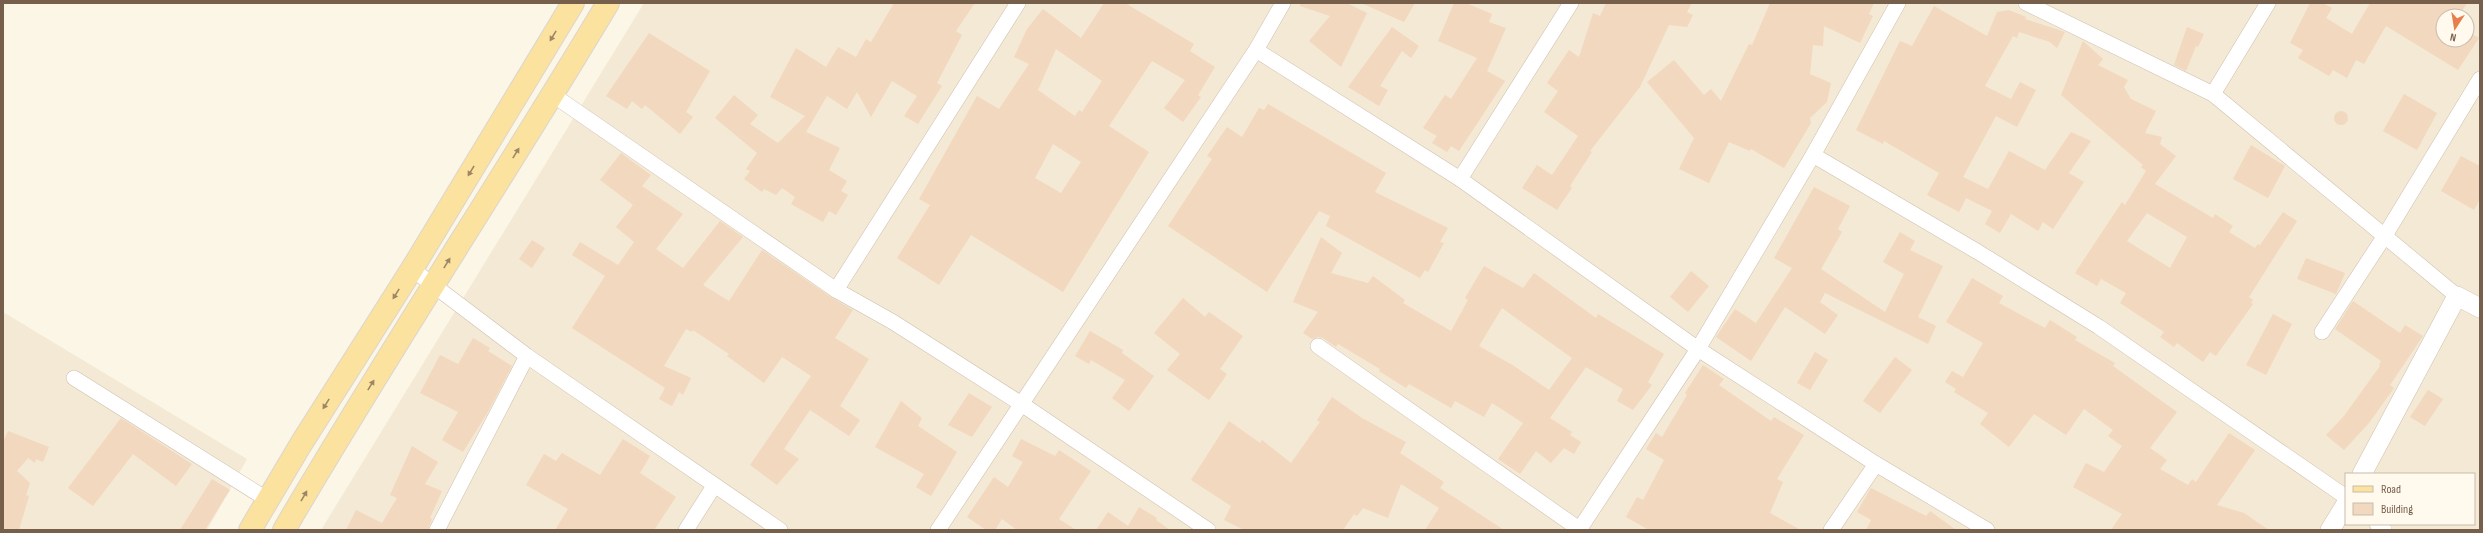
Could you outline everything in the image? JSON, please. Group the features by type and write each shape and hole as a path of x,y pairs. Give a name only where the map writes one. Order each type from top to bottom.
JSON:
{"main road":[{"path":"250,530 412,269 574,3"},
{"path":"284,530 432,286 553,95 608,3"}],"street":[{"path":"836,290 1018,3"},
{"path":"938,530 1023,405 1155,200 1256,50 1283,3"},
{"path":"1460,179 1571,3"},
{"path":"1318,346 1579,530 1698,349 1813,155 1898,3"},
{"path":"2213,94 2268,3"},
{"path":"2028,4 2213,94 2457,296 2480,308"},
{"path":"1256,50 1460,179 1698,349 1876,464 1987,530"},
{"path":"2322,332 2384,237 2480,78"},
{"path":"553,95 836,290 893,322 1023,405 1208,530"},
{"path":"1813,155 1978,252 2099,327 2345,496"},
{"path":"412,269 432,286 527,356 780,530"},
{"path":"2363,473 2457,296"},
{"path":"437,530 527,356"},
{"path":"74,378 268,500"},
{"path":"1832,530 1876,464"},
{"path":"686,530 714,486"},
{"path":"2330,530 2345,506"}],"shaded area":[{"path":"644,3 2480,3 2480,530 321,530"},
{"path":"3,312 247,459 207,530 3,530"}],"building":[{"path":"894,3 975,3 956,31 962,35 937,83 942,86 918,124 904,116 917,96 892,81 871,117 857,92 847,109 827,96 806,132 840,148 829,170 847,181 841,191 848,195 836,215 829,211 823,222 791,204 795,197 782,188 776,195 764,189 762,192 744,179 750,171 746,169 757,153 715,118 734,95 758,115 750,124 778,143 805,116 770,97 796,48 826,67 838,47 856,57 866,39 871,42"},
{"path":"1104,3 1125,3 1194,44 1190,51 1215,67 1198,95 1201,97 1183,122 1164,108 1185,80 1152,61 1109,126 1149,152 1063,292 971,235 939,285 897,258 930,205 919,199 977,96 999,109 1029,64 1014,57 1027,29 1043,9 1081,38","holes":["1056,49 1102,81 1082,112 1079,110 1075,116 1038,90","1053,144 1081,162 1061,193 1035,178"]},
{"path":"1300,3 1347,3 1367,13 1341,67 1309,41 1330,16 1300,6"},
{"path":"1361,3 1415,3 1404,22"},
{"path":"1454,3 1466,3 1492,14 1489,22 1506,28 1487,71 1505,81 1459,151 1451,146 1447,152 1432,143 1437,136 1423,128 1445,95 1451,99 1477,58 1438,41"},
{"path":"1606,3 1692,3 1687,12 1693,15 1687,27 1669,25 1640,87 1590,151 1592,152 1570,186 1572,188 1557,210 1522,188 1537,165 1552,175 1578,136 1544,112 1558,91 1547,83 1569,50 1579,57 1593,13 1600,16"},
{"path":"1770,3 1874,3 1869,14 1873,16 1860,43 1824,26 1823,46 1813,45 1810,74 1831,83 1827,102 1810,118 1811,123 1784,168 1751,149 1750,151 1729,142 1709,183 1679,169 1694,138 1647,82 1674,60 1704,95 1711,89 1721,101 1749,44 1752,45"},
{"path":"2310,3 2323,3 2332,8 2326,18 2352,34 2370,3 2467,3 2464,8 2435,8 2435,48 2472,48 2458,70 2386,26 2364,64 2356,60 2347,78 2333,70 2329,76 2298,58 2303,50 2290,43"},
{"path":"1934,6 1987,36 1997,12 2009,10 2026,17 2025,19 2065,32 2057,48 2050,42 2019,32 2017,38 2013,36 1985,86 2011,99 2020,82 2036,90 2017,127 1996,116 1963,177 1988,189 2009,151 2045,170 2071,132 2091,141 2069,173 2084,182 2053,229 2043,222 2038,231 2011,214 2000,233 1985,224 1992,211 1966,198 1959,212 1927,195 1939,173 1884,141 1883,144 1856,130 1900,41 1912,46"},
{"path":"1392,27 1419,46 1411,58 1402,51 1380,86 1388,90 1379,106 1348,87"},
{"path":"2187,27 2204,34 2198,47 2196,46 2186,71 2174,65"},
{"path":"649,33 710,71 686,112 693,117 680,134 645,105 642,109 632,101 627,109 606,96"},
{"path":"2475,36 2479,38 2475,44"},
{"path":"2083,41 2103,59 2098,65 2128,80 2124,87 2131,99 2156,111 2145,133 2162,137 2160,144 2176,156 2155,184 2213,218 2215,214 2233,226 2229,232 2255,248 2258,244 2260,245 2283,212 2297,221 2249,297 2253,300 2251,303 2253,304 2216,356 2210,352 2203,362 2177,343 2174,347 2160,337 2164,332 2120,303 2126,293 2101,279 2097,286 2075,273 2122,202 2125,205 2146,171 2141,167 2143,165 2061,95","holes":["2147,213 2187,237 2170,268 2127,241"]},
{"path":"2404,94 2437,113 2417,150 2383,131"},
{"path":"1268,104 1386,173 1375,192 1448,228 1440,242 1444,243 1428,272 1425,270 1420,278 1326,226 1330,216 1319,211 1267,292 1168,226 1212,159 1207,156 1227,127 1242,137 1259,108 1264,110"},
{"path":"2338,111 2344,111 2348,115 2348,121 2344,125 2338,125 2334,121 2334,115"},
{"path":"2251,145 2285,166 2268,198 2233,179"},
{"path":"621,153 651,175 642,186 683,214 656,249 683,268 720,221 743,237 703,285 729,301 762,250 831,297 853,310 835,338 869,359 840,406 860,420 849,436 810,410 784,449 799,459 777,485 750,465 811,376 782,357 764,383 727,356 729,354 693,330 692,332 686,329 664,366 691,378 683,395 679,392 672,406 659,399 665,388 572,328 605,276 572,255 580,242 618,265 634,242 616,227 633,205 600,180"},
{"path":"2461,156 2480,166 2480,199 2474,210 2441,191"},
{"path":"1814,187 1850,206 1838,229 1842,232 1821,269 1885,312 1904,274 1883,262 1900,232 1915,241 1910,250 1943,266 1918,317 1936,326 1928,344 1825,293 1820,302 1838,315 1825,334 1785,307 1751,361 1716,337 1735,309 1756,323 1792,268 1774,258"},
{"path":"1321,237 1342,253 1331,273 1368,283 1373,276 1405,300 1403,303 1451,331 1468,300 1465,298 1484,266 1523,288 1534,273 1596,318 1598,314 1664,354 1648,382 1652,385 1633,410 1617,401 1623,389 1586,367 1550,418 1572,432 1570,435 1581,442 1574,454 1564,448 1551,463 1536,451 1520,474 1498,459 1523,423 1492,403 1484,417 1455,401 1451,408 1409,384 1406,388 1379,371 1380,369 1338,344 1336,347 1323,338 1318,337 1312,339 1303,333 1318,312 1293,302","holes":["1502,308 1572,358 1549,390 1514,366 1479,346"]},
{"path":"532,240 545,248 532,268 519,259"},
{"path":"2306,258 2345,273 2336,294 2297,279"},
{"path":"1691,271 1709,286 1688,312 1670,297"},
{"path":"1972,278 2003,296 1999,303 2045,328 2050,320 2077,337 2075,340 2115,363 2113,366 2177,412 2150,448 2167,460 2160,469 2188,485 2192,479 2196,482 2229,433 2255,450 2217,505 2244,513 2269,530 2111,530 2122,514 2073,487 2086,463 2104,472 2122,446 2108,436 2113,430 2084,409 2066,435 2034,414 2009,447 1980,424 1988,413 1954,392 1956,389 1945,382 1952,371 1963,377 1983,343 1946,322"},
{"path":"1183,298 1205,317 1209,312 1243,336 1220,369 1227,374 1209,400 1167,370 1180,354 1154,333"},
{"path":"2353,301 2400,333 2405,325 2423,336 2390,385 2394,388 2369,423 2344,450 2326,435 2344,416 2380,366 2381,361 2335,329"},
{"path":"2273,314 2292,324 2266,375 2246,365"},
{"path":"1090,331 1123,350 1122,353 1154,376 1129,411 1112,398 1125,380 1091,360 1089,364 1075,356"},
{"path":"473,338 490,348 488,351 512,366 488,412 463,452 442,440 458,412 420,393 440,355 458,364"},
{"path":"1815,352 1828,360 1810,390 1797,383"},
{"path":"1895,357 1912,370 1880,413 1863,401"},
{"path":"1703,365 1724,379 1719,385 1771,421 1774,417 1804,435 1777,479 1783,482 1770,513 1801,530 1649,530 1626,517 1637,497 1643,500 1664,460 1646,449 1656,433 1662,437 1687,395 1685,393"},
{"path":"2428,390 2443,399 2425,426 2410,417"},
{"path":"969,393 992,407 972,437 948,425"},
{"path":"1332,397 1362,418 1406,442 1400,453 1444,482 1440,488 1504,530 1425,530 1439,508 1401,484 1388,518 1363,508 1357,516 1354,514 1343,530 1244,530 1224,520 1231,506 1191,480 1229,421 1260,443 1262,440 1291,463 1320,422 1317,420"},
{"path":"901,401 922,418 918,426 957,452 931,496 916,487 924,474 875,447"},
{"path":"121,418 192,464 176,486 133,454 93,506 68,488"},
{"path":"8,431 49,447 43,462 36,459 35,463 28,458 17,471 30,483 26,495 29,496 19,530 3,530 3,442"},
{"path":"623,439 650,456 640,473 676,497 654,530 555,530 568,509 526,485 544,454 556,461 562,453 600,475"},
{"path":"1021,439 1055,456 1059,450 1091,471 1059,519 1076,530 1017,530 1002,519 995,530 986,530 967,517 994,477 1008,487 1023,462 1012,456"},
{"path":"412,446 438,462 425,484 442,491 430,518 432,519 428,530 346,530 356,510 382,523 397,498 390,495"},
{"path":"212,479 230,490 205,530 180,530"},
{"path":"1871,488 1926,516 1930,511 1956,530 1866,530 1871,520 1857,512"},
{"path":"1139,507 1157,518 1156,520 1170,530 1096,530 1108,512 1128,526"}]}
